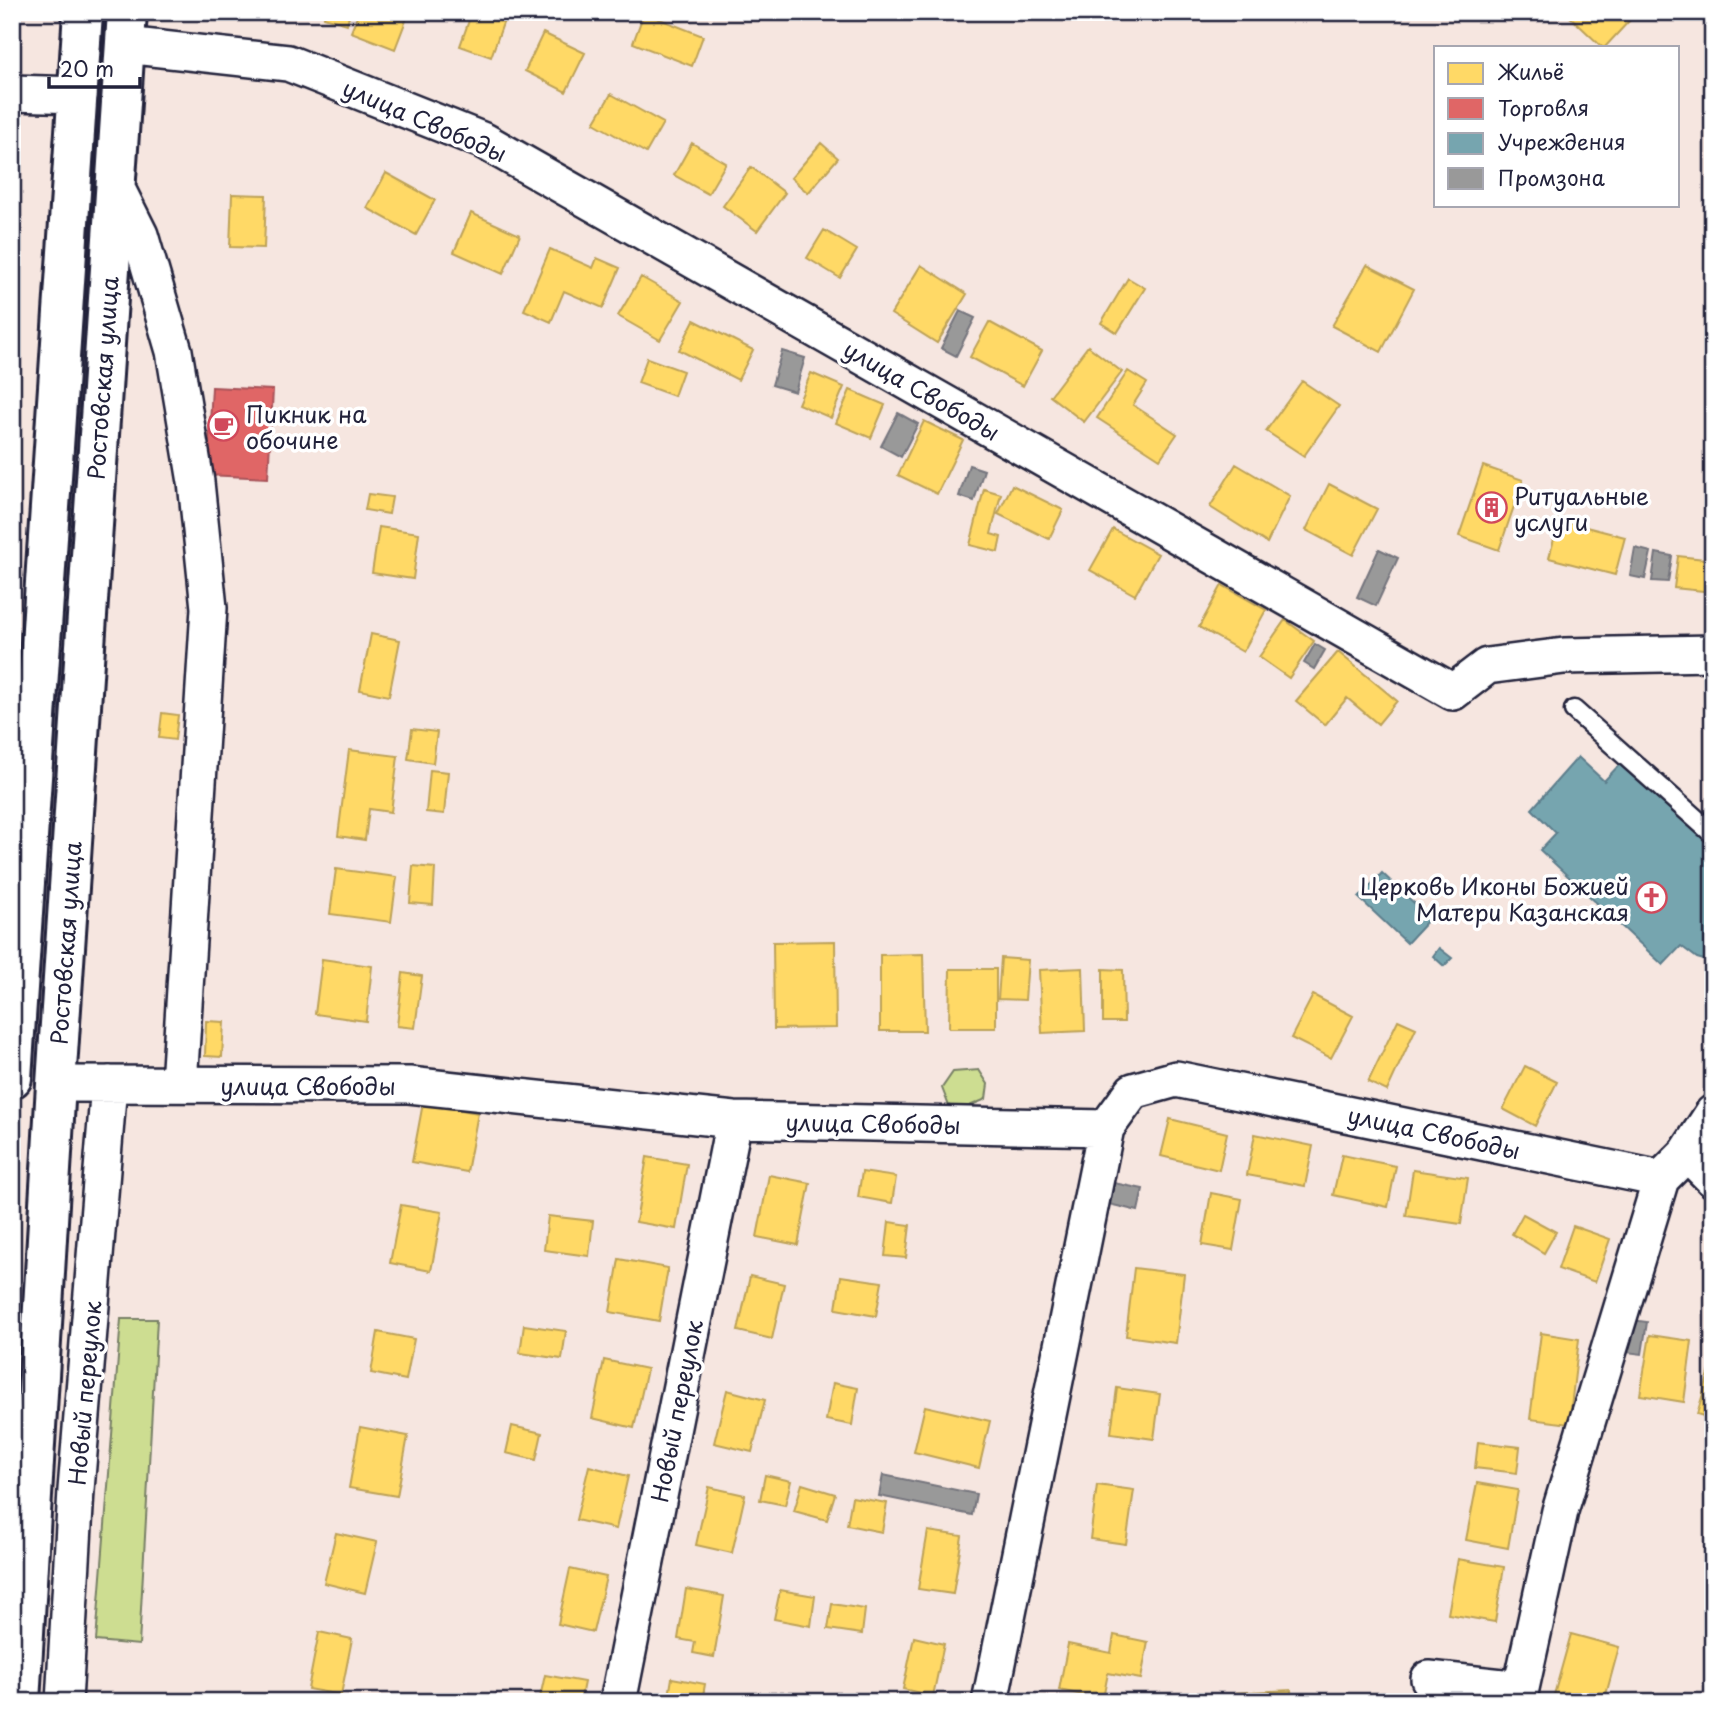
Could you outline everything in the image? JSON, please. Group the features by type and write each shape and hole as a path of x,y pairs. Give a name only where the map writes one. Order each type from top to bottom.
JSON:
{"highway":[{"name":"Ростовская улица","path":"12,1078 83,12"},
{"name":"Ростовская улица","path":"20,1702 55,1084 126,28"}],"street":[{"name":"улица Свободы","path":"126,28 288,63 484,141 1453,692 1487,666 1563,656 1713,653"},
{"path":"12,93 79,95"},
{"name":"Ростовская улица","path":"115,186 140,235 174,351 196,482 209,608 179,1084"},
{"path":"12,822 32,772"},
{"name":"улица Свободы","path":"55,1084 409,1085 734,1120 1106,1128 1133,1091 1177,1079 1661,1179"},
{"name":"Новый переулок","path":"64,1702 76,1490 109,1084"},
{"path":"1429,1679 1520,1695 1560,1511 1661,1179 1687,1153 1713,1113"},
{"name":"Новый переулок","path":"618,1702 734,1120"},
{"path":"990,1702 1106,1128"},
{"path":"1687,1153 1713,1179"}],"lane":[{"path":"1574,710 1713,834"}],"green space":[{"path":"979,1070 988,1084 986,1099 967,1107 949,1106 942,1088 953,1072"},
{"path":"121,1319 157,1319 139,1645 96,1641"}],"building: Жильё":[{"path":"325,12 350,12 347,24 324,17"},
{"path":"359,12 400,12 408,15 395,49 351,32"},
{"path":"472,12 507,12 491,57 460,46"},
{"path":"1565,12 1622,12 1630,20 1606,46 1601,46"},
{"path":"644,13 703,36 692,66 633,43"},
{"path":"543,33 585,53 566,92 525,71"},
{"path":"611,94 663,123 646,153 594,123"},
{"path":"692,143 726,163 708,194 674,175"},
{"path":"821,143 838,158 808,193 791,178"},
{"path":"751,167 785,193 757,231 723,206"},
{"path":"386,173 435,200 416,235 367,208"},
{"path":"232,194 266,195 264,248 230,247"},
{"path":"471,213 520,235 503,274 454,252"},
{"path":"824,230 857,250 840,278 807,258"},
{"path":"550,249 593,268 597,258 620,268 603,308 564,291 551,322 524,310"},
{"path":"921,265 967,294 937,343 891,314"},
{"path":"1367,265 1414,289 1381,352 1332,326"},
{"path":"641,277 683,301 660,340 618,316"},
{"path":"1128,278 1145,288 1117,333 1101,323"},
{"path":"694,320 753,350 738,380 679,350"},
{"path":"989,322 1042,351 1023,386 970,357"},
{"path":"1088,346 1122,372 1084,422 1050,396"},
{"path":"647,358 683,371 674,396 638,383"},
{"path":"1128,371 1147,383 1133,405 1177,434 1160,459 1097,418"},
{"path":"811,373 844,387 831,418 798,404"},
{"path":"1302,381 1339,406 1304,456 1266,431"},
{"path":"850,390 885,405 871,438 836,423"},
{"path":"924,421 963,440 937,494 898,475"},
{"path":"1236,464 1290,496 1267,543 1210,507"},
{"name":"Ритуальные услуги","path":"1483,466 1523,480 1499,550 1459,536"},
{"path":"1329,484 1377,509 1353,555 1306,530"},
{"path":"1012,485 1063,510 1049,539 998,514"},
{"path":"984,489 1001,494 991,534 1001,537 998,552 970,545"},
{"path":"368,494 392,497 389,514 365,510"},
{"path":"1559,520 1625,537 1615,575 1549,558"},
{"path":"379,527 419,533 413,579 372,573"},
{"path":"1113,529 1158,554 1135,595 1090,570"},
{"path":"1678,556 1713,560 1713,592 1674,588"},
{"path":"1222,585 1266,610 1243,652 1199,627"},
{"path":"1285,620 1314,641 1289,678 1259,657"},
{"path":"371,634 400,640 389,696 360,690"},
{"path":"1338,652 1397,701 1378,724 1347,698 1325,725 1296,701"},
{"path":"162,713 178,715 175,740 159,738"},
{"path":"412,729 437,732 433,763 408,759"},
{"path":"349,750 398,756 391,812 369,809 365,840 338,836"},
{"path":"430,770 448,772 444,814 426,812"},
{"path":"413,866 435,868 433,905 410,903"},
{"path":"336,869 397,877 391,922 330,914"},
{"path":"835,941 836,1028 774,1029 773,942"},
{"path":"923,954 925,1031 880,1031 880,955"},
{"path":"1001,958 1028,960 1025,1000 998,999"},
{"path":"322,959 372,966 366,1021 315,1014"},
{"path":"1083,968 1085,1031 1042,1033 1039,970"},
{"path":"950,969 996,969 996,1028 949,1028"},
{"path":"1103,969 1123,970 1124,1022 1103,1022"},
{"path":"403,973 422,976 415,1028 397,1026"},
{"path":"1313,995 1353,1016 1331,1058 1291,1038"},
{"path":"1398,1020 1416,1028 1387,1091 1368,1082"},
{"path":"206,1021 224,1022 222,1057 205,1056"},
{"path":"1525,1066 1557,1082 1535,1126 1503,1109"},
{"path":"423,1103 478,1113 467,1172 412,1162"},
{"path":"1170,1119 1227,1133 1219,1170 1161,1156"},
{"path":"1255,1134 1313,1146 1305,1186 1247,1175"},
{"path":"1342,1155 1396,1166 1388,1207 1333,1195"},
{"path":"647,1157 687,1164 676,1229 636,1222"},
{"path":"1413,1170 1468,1178 1461,1224 1406,1216"},
{"path":"862,1172 896,1177 892,1203 858,1197"},
{"path":"769,1175 810,1183 798,1245 757,1237"},
{"path":"1211,1193 1242,1199 1233,1250 1202,1245"},
{"path":"401,1205 442,1212 431,1271 390,1263"},
{"path":"1523,1214 1556,1232 1544,1253 1512,1234"},
{"path":"548,1216 593,1221 589,1256 544,1250"},
{"path":"889,1222 910,1225 906,1258 885,1256"},
{"path":"1573,1226 1610,1239 1595,1282 1558,1269"},
{"path":"619,1259 668,1268 659,1321 610,1312"},
{"path":"1134,1268 1184,1274 1176,1343 1126,1336"},
{"path":"750,1276 784,1284 772,1339 738,1331"},
{"path":"841,1276 882,1282 876,1316 836,1309"},
{"path":"524,1325 566,1331 562,1359 520,1353"},
{"path":"378,1332 414,1339 406,1380 371,1373"},
{"path":"1541,1333 1579,1339 1569,1424 1530,1419"},
{"path":"1650,1335 1692,1341 1684,1402 1640,1395"},
{"path":"604,1360 647,1369 634,1428 592,1418"},
{"path":"1713,1360 1713,1419 1697,1414"},
{"path":"833,1383 858,1388 852,1425 826,1420"},
{"path":"1117,1388 1160,1394 1154,1439 1111,1433"},
{"path":"727,1390 765,1400 752,1452 714,1443"},
{"path":"925,1406 990,1421 979,1468 914,1452"},
{"path":"512,1426 542,1433 536,1460 506,1453"},
{"path":"360,1427 408,1436 397,1496 349,1488"},
{"path":"1478,1442 1520,1447 1517,1473 1475,1468"},
{"path":"589,1466 628,1476 616,1529 576,1520"},
{"path":"765,1475 791,1481 785,1505 760,1500"},
{"path":"1477,1483 1518,1490 1508,1548 1466,1540"},
{"path":"802,1484 835,1494 827,1520 794,1511"},
{"path":"1097,1485 1134,1490 1126,1544 1090,1539"},
{"path":"709,1487 745,1495 732,1553 696,1545"},
{"path":"852,1497 887,1503 882,1532 847,1525"},
{"path":"928,1531 962,1536 953,1594 918,1589"},
{"path":"336,1533 377,1542 365,1593 324,1583"},
{"path":"1458,1559 1504,1567 1495,1622 1448,1614"},
{"path":"570,1569 606,1577 593,1632 558,1624"},
{"path":"686,1589 724,1596 714,1657 693,1653 695,1642 678,1639"},
{"path":"780,1590 815,1596 811,1626 774,1619"},
{"path":"832,1604 865,1609 862,1634 828,1629"},
{"path":"319,1632 352,1639 341,1695 308,1689"},
{"path":"1571,1634 1619,1647 1604,1702 1552,1702"},
{"path":"1114,1635 1148,1642 1141,1679 1108,1673 1103,1699 1059,1690 1068,1644 1111,1653"},
{"path":"914,1637 944,1644 933,1696 903,1689"},
{"path":"545,1675 584,1682 580,1702 539,1702"},
{"path":"672,1678 705,1684 702,1702 668,1702"},
{"path":"1291,1690 1292,1702 1235,1702 1235,1693"}],"building: Торговля":[{"path":"212,387 273,390 268,478 207,475"}],"building: Учреждения":[{"name":"Церковь Иконы Божией Матери Казанская","path":"1578,757 1604,781 1622,762 1713,847 1713,961 1697,958 1681,946 1663,965 1540,850 1556,833 1532,809"},
{"path":"1382,873 1430,918 1407,943 1359,898"},
{"path":"1439,948 1452,958 1444,966 1433,956"}],"building: Промзона":[{"path":"960,311 975,318 956,356 941,348"},
{"path":"782,351 805,358 795,392 772,385"},
{"path":"898,413 918,424 901,457 881,446"},
{"path":"969,465 984,470 974,501 959,496"},
{"path":"1635,548 1651,552 1645,579 1630,576"},
{"path":"1379,549 1398,558 1376,606 1357,597"},
{"path":"1656,553 1672,556 1668,582 1652,581"},
{"path":"1315,644 1325,650 1314,669 1304,663"},
{"path":"1114,1183 1143,1189 1138,1211 1109,1204"},
{"path":"1632,1320 1647,1322 1642,1354 1626,1352"},
{"path":"883,1475 976,1494 972,1515 879,1496"}],"place":[{"name":"Пикник на обочине","path":"223,426"},
{"name":"Ритуальные услуги","path":"1491,508"},
{"name":"Церковь Иконы Божией Матери Казанская","path":"1652,898"}]}
